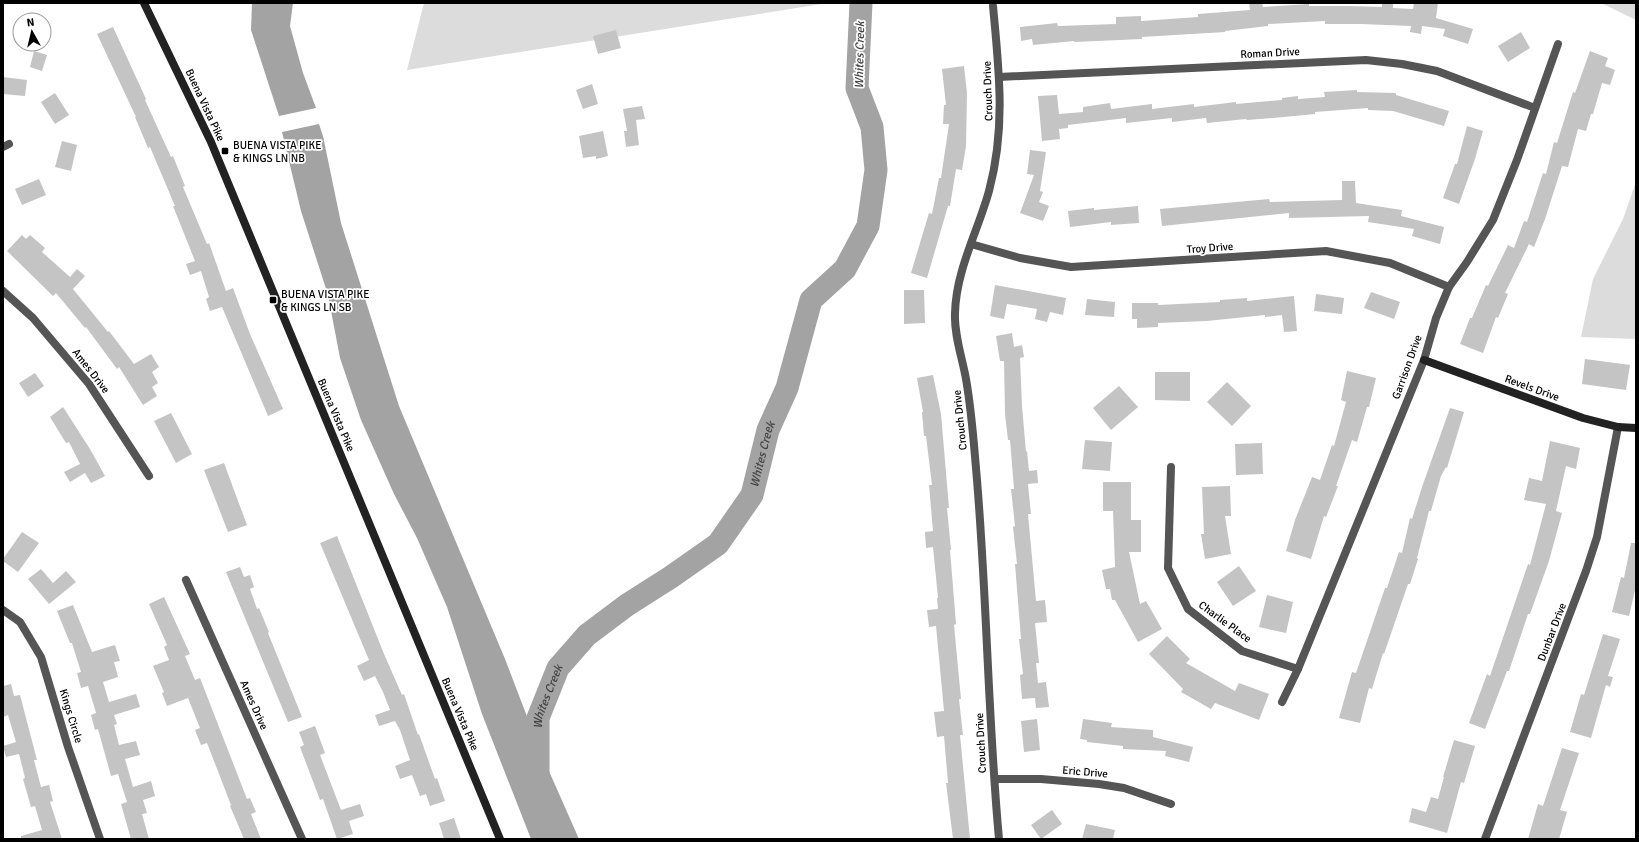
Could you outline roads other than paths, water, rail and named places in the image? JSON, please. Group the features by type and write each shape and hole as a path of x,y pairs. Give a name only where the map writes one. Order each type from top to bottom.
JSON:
{"main road":[{"name":"Buena Vista Pike","path":"144,3 211,142 500,839"},
{"name":"Revels Drive","path":"1424,360 1583,418 1618,427 1636,428"}],"street":[{"name":"Crouch Drive","path":"993,6 999,77 1000,135 989,191 963,267 956,298 955,314 956,330 971,408 1000,839"},
{"name":"Garrison Drive","path":"1282,702 1298,669 1424,360 1436,318 1449,287 1467,262 1493,220 1517,160 1558,44"},
{"name":"Roman Drive","path":"999,77 1366,60 1402,64 1437,71 1535,108"},
{"name":"Troy Drive","path":"971,244 1020,258 1072,267 1326,251 1390,263 1449,287"},
{"name":"Ames Drive","path":"3,291 33,318 89,384 149,476"},
{"name":"Dunbar Drive","path":"1485,839 1597,538 1618,427"},
{"name":"Charlie Place","path":"1171,467 1168,568 1188,609 1242,650 1298,669"},
{"name":"Ames Drive","path":"186,580 302,839"},
{"name":"Kings Circle","path":"3,610 20,622 41,657 68,746 100,839"},
{"name":"Eric Drive","path":"995,780 1041,779 1100,784 1124,788 1171,804"}],"waterway":[{"name":"Whites Creek","path":"538,776 538,718 558,668 587,635 627,605 671,577 718,544 752,495 768,430 787,388 811,300 845,269 868,226 876,170 872,127 857,88 861,3"}],"place":[{"name":"BUENA VISTA PIKE & KINGS LN NB","path":"225,151"},
{"name":"BUENA VISTA PIKE & KINGS LN SB","path":"273,300"}]}
